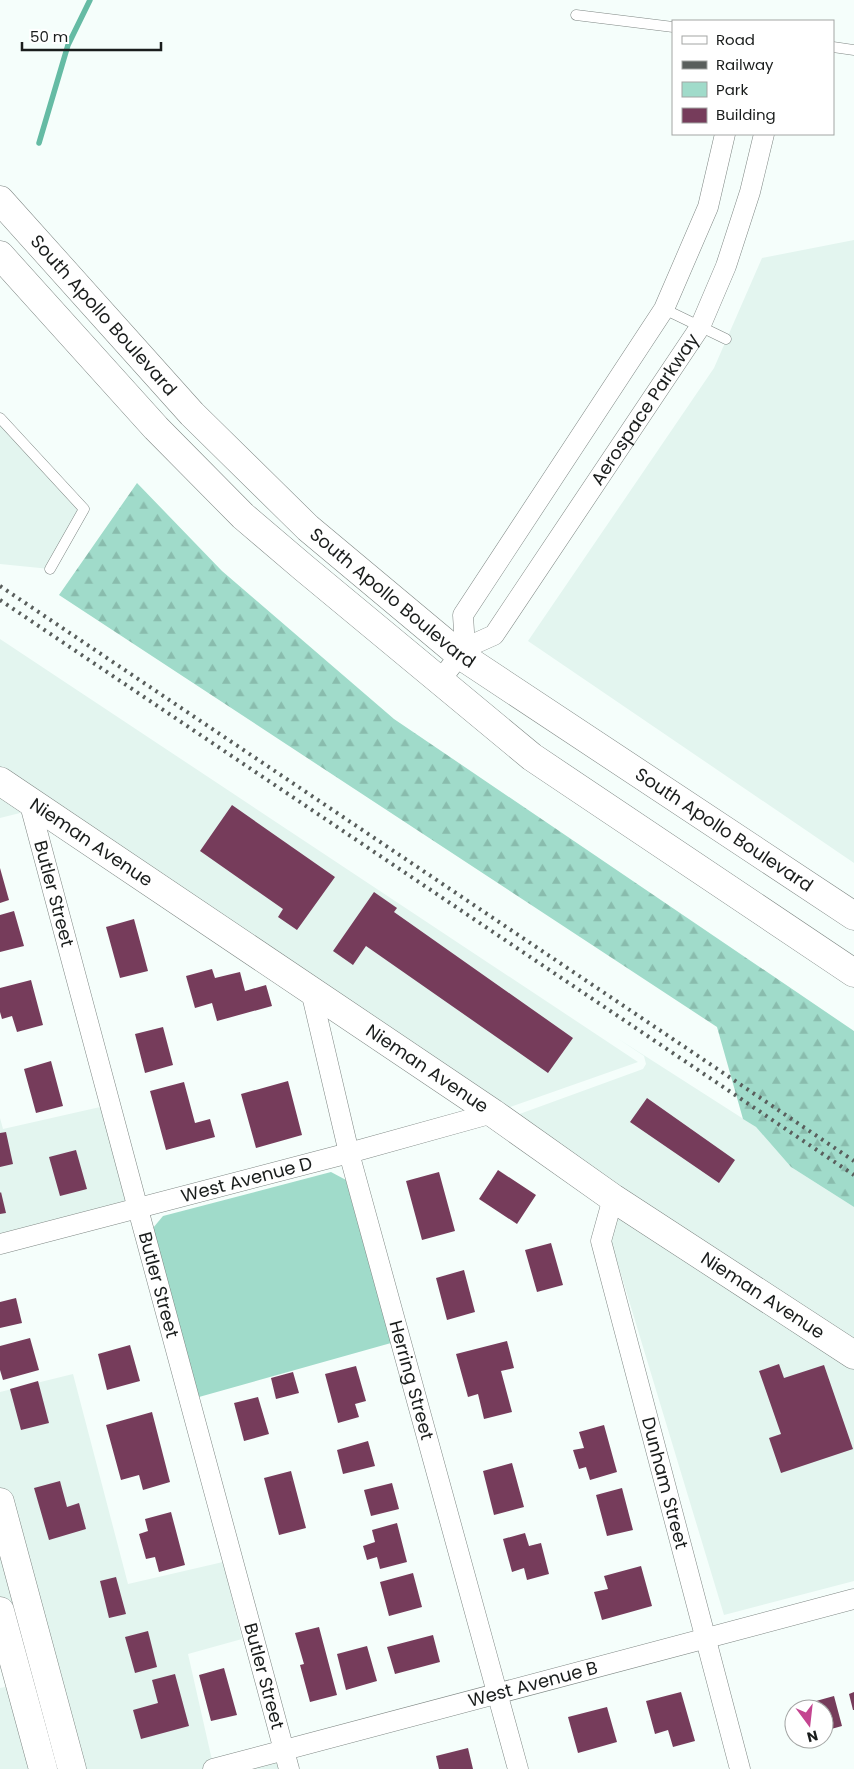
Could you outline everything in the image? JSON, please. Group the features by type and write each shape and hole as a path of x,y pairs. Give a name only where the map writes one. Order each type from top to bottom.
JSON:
{"street":[{"name":"Aerospace Parkway","path":"462,651 463,615 664,309 708,207 725,135"},
{"name":"Aerospace Parkway","path":"440,682 462,651 494,635 700,327 726,266 750,192 764,135"},
{"name":"South Apollo Boulevard","path":"0,200 199,421 308,528 462,651 854,916"},
{"name":"South Apollo Boulevard","path":"0,255 156,428 243,516 440,682 532,757 854,973"},
{"name":"Nieman Avenue","path":"0,781 494,1113 613,1198 854,1355"},
{"name":"Butler Street","path":"29,801 289,1769"},
{"name":"Herring Street","path":"311,991 349,1153 518,1769"},
{"name":"West Avenue D","path":"0,1244 138,1209 494,1113"},
{"name":"Dunham Street","path":"613,1198 601,1241 704,1639 740,1769"},
{"path":"0,1502 72,1769"},
{"name":"West Avenue B","path":"213,1769 854,1600"},
{"path":"0,1611 44,1769"}],"lane":[{"path":"576,15 672,27"},
{"path":"834,47 854,50"},
{"path":"664,309 726,339"},
{"path":"0,418 84,509 50,569"}],"shaded area":[{"path":"854,240 854,863 528,641 714,368 762,258"},
{"path":"0,418 84,509 50,569 0,564"},
{"path":"0,639 638,1062 493,1113 29,801 20,813 0,818"},
{"path":"617,1038 756,1127 791,1167 854,1207 854,1343 514,1116 643,1069 646,1064 644,1056"},
{"path":"109,1105 138,1209 0,1244 0,1118 3,1129"},
{"path":"619,1213 854,1367 854,1581 724,1615 611,1241"},
{"path":"73,1374 128,1584 223,1562 242,1639 188,1654 214,1769 0,1769 0,1688 10,1686 0,1645 0,1392"},
{"path":"284,1749 289,1769 214,1769"}],"green space":[{"path":"137,483 222,571 394,719 854,1031 854,1207 791,1167 756,1127 743,1119 717,1027 59,595"},
{"path":"331,1172 346,1180 391,1343 199,1397 153,1228 163,1216"}],"building":[{"path":"232,805 335,877 297,930 278,917 283,909 200,851"},
{"path":"0,868 9,900 0,903"},
{"path":"374,892 397,908 394,912 573,1038 548,1073 366,946 353,965 333,951"},
{"path":"14,911 24,946 0,952 0,915"},
{"path":"134,919 148,971 120,978 106,927"},
{"path":"212,969 215,978 240,972 245,991 266,985 272,1006 217,1021 212,1003 195,1008 186,976"},
{"path":"31,980 43,1025 17,1032 12,1016 2,1019 0,1012 0,988"},
{"path":"163,1027 173,1065 145,1073 135,1034"},
{"path":"51,1061 63,1106 36,1113 24,1069"},
{"path":"288,1081 302,1135 256,1148 241,1094"},
{"path":"184,1082 195,1123 210,1119 215,1137 166,1150 150,1091"},
{"path":"647,1098 735,1160 719,1183 630,1122"},
{"path":"6,1132 13,1164 0,1167 0,1133"},
{"path":"76,1150 87,1189 60,1196 49,1157"},
{"path":"498,1170 536,1195 517,1224 479,1199"},
{"path":"439,1172 455,1231 422,1240 406,1181"},
{"path":"0,1193 6,1213 0,1214"},
{"path":"551,1243 563,1285 537,1292 525,1250"},
{"path":"464,1270 475,1312 447,1320 436,1278"},
{"path":"16,1298 22,1323 0,1328 0,1302"},
{"path":"30,1338 39,1370 3,1380 0,1370 0,1346"},
{"path":"507,1341 514,1368 501,1371 512,1412 484,1419 478,1394 468,1397 456,1354"},
{"path":"130,1345 140,1381 107,1390 98,1354"},
{"path":"779,1364 784,1378 824,1365 853,1449 781,1473 769,1438 781,1434 759,1371"},
{"path":"356,1366 366,1401 355,1404 359,1417 338,1423 325,1374"},
{"path":"293,1372 299,1393 276,1399 271,1378"},
{"path":"38,1381 49,1423 21,1430 10,1389"},
{"path":"258,1397 269,1434 244,1441 234,1403"},
{"path":"152,1412 170,1482 143,1490 139,1475 121,1480 106,1425"},
{"path":"604,1425 617,1472 590,1480 586,1467 579,1469 573,1450 584,1448 579,1432"},
{"path":"368,1441 375,1466 343,1474 337,1450"},
{"path":"512,1463 524,1507 494,1515 483,1471"},
{"path":"291,1471 306,1528 279,1535 264,1478"},
{"path":"60,1481 67,1507 79,1503 86,1529 49,1540 34,1488"},
{"path":"392,1483 399,1509 371,1516 364,1490"},
{"path":"622,1488 633,1530 607,1536 596,1495"},
{"path":"171,1512 185,1565 159,1572 155,1557 146,1559 139,1534 148,1531 145,1519"},
{"path":"397,1523 407,1562 380,1569 377,1557 367,1560 363,1546 375,1542 372,1530"},
{"path":"525,1533 529,1546 541,1543 549,1574 527,1580 524,1568 512,1572 503,1539"},
{"path":"641,1566 652,1606 602,1620 594,1592 608,1589 604,1576"},
{"path":"413,1573 422,1607 389,1616 380,1582"},
{"path":"116,1577 126,1614 109,1618 100,1581"},
{"path":"319,1627 337,1695 310,1702 300,1665 304,1664 295,1633"},
{"path":"148,1631 157,1667 135,1673 125,1637"},
{"path":"433,1635 440,1662 395,1674 387,1647"},
{"path":"367,1646 377,1681 346,1690 337,1654"},
{"path":"224,1668 237,1715 211,1721 199,1675"},
{"path":"175,1674 189,1726 141,1739 133,1710 158,1703 152,1680"},
{"path":"681,1692 695,1741 673,1747 668,1730 655,1734 646,1701"},
{"path":"854,1692 854,1710 853,1710 849,1694"},
{"path":"834,1696 842,1726 834,1728 834,1699 823,1699"},
{"path":"607,1707 617,1742 578,1753 568,1717"},
{"path":"468,1748 473,1769 439,1769 436,1756"}],"waterway":[{"path":"39,143 68,45 90,0"}],"railway":[{"path":"0,586 854,1161"},
{"path":"0,600 854,1175"}]}
